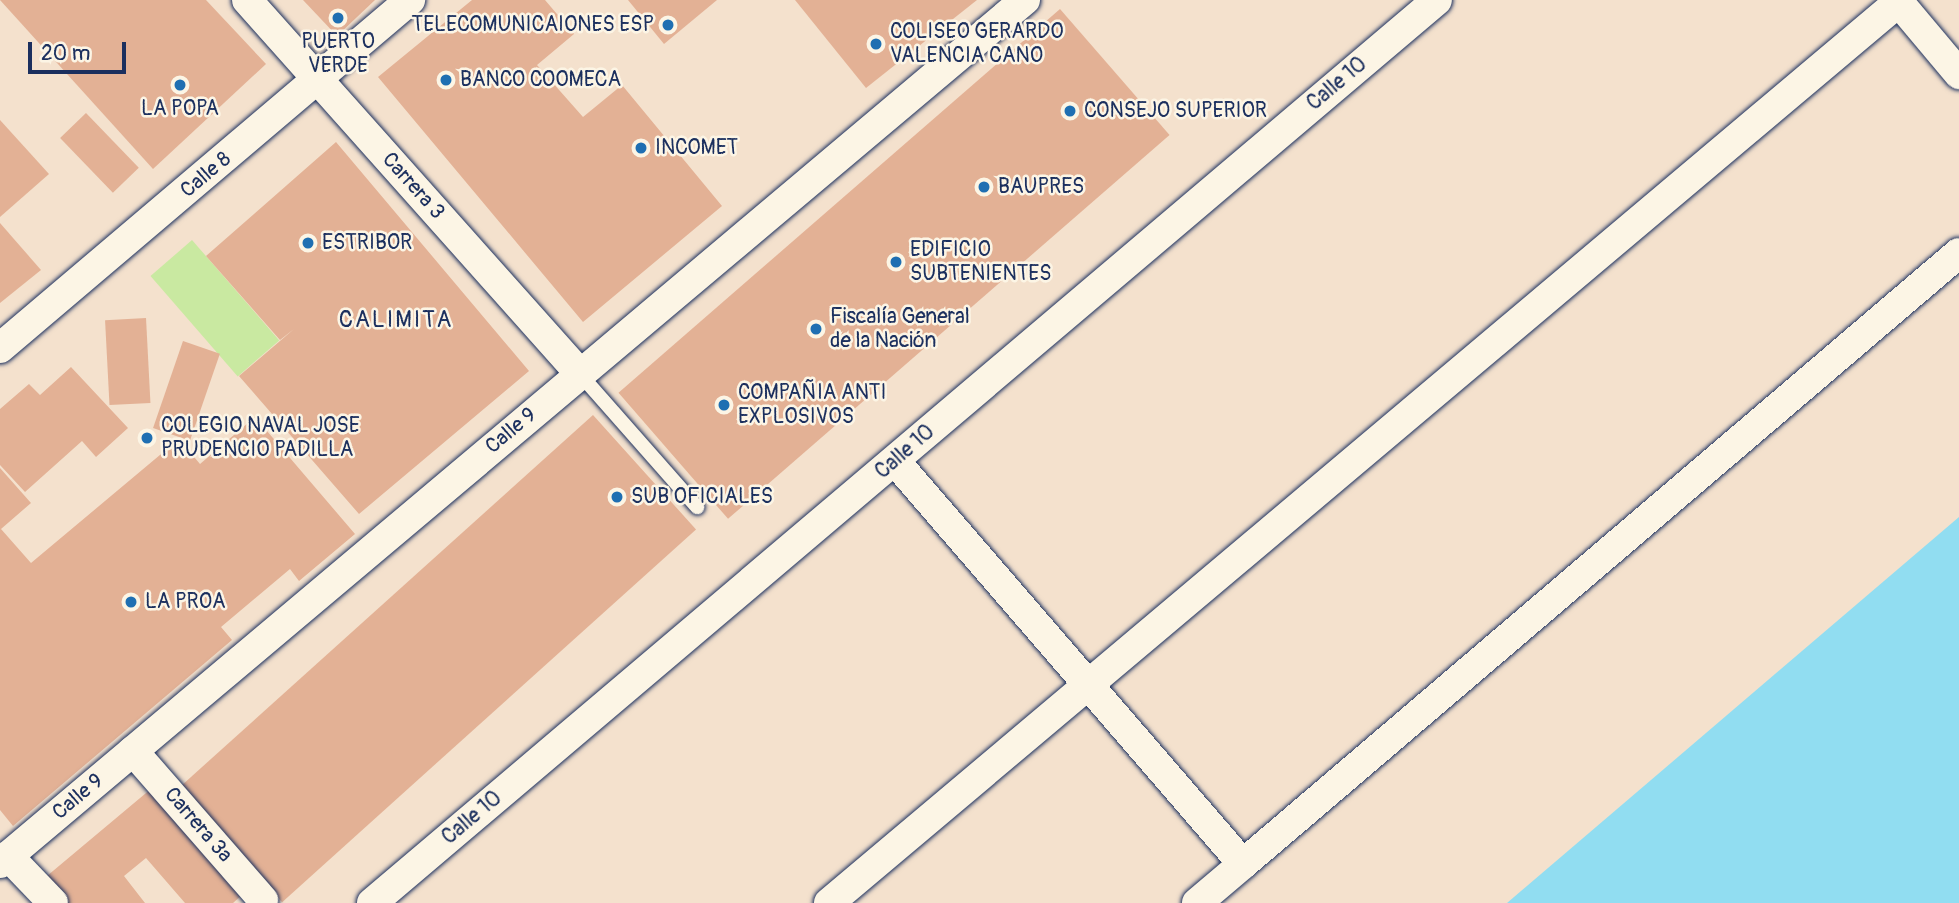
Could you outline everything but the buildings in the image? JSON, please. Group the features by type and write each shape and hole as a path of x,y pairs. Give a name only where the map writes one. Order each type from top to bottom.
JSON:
{"street":[{"name":"Carrera 3","path":"247,0 579,373"},
{"name":"Calle 8","path":"0,348 319,80 410,0"},
{"name":"Calle 9","path":"4,860 1025,0"},
{"name":"Calle 10","path":"372,903 1437,0"},
{"path":"829,903 1087,682 1899,1 1959,74"},
{"path":"1197,903 1959,253"},
{"path":"895,461 1243,864"},
{"name":"Carrera 3a","path":"133,751 262,900"},
{"path":"4,860 53,903"}],"lane":[{"path":"579,373 697,507"}],"green space":[{"path":"192,240 279,340 238,376 150,276"}],"water":[{"path":"1959,517 1959,903 1507,903"}],"place":[{"name":"PUERTO VERDE","path":"338,18"},
{"name":"TELECOMUNICAIONES ESP","path":"668,25"},
{"name":"COLISEO GERARDO VALENCIA CANO","path":"876,44"},
{"name":"BANCO COOMECA","path":"446,80"},
{"name":"LA POPA","path":"180,85"},
{"name":"CONSEJO SUPERIOR","path":"1070,111"},
{"name":"INCOMET","path":"641,148"},
{"name":"BAUPRES","path":"984,187"},
{"name":"ESTRIBOR","path":"308,243"},
{"name":"EDIFICIO SUBTENIENTES","path":"896,262"},
{"name":"Fiscalía General de la Nación","path":"816,329"},
{"name":"COMPAÑIA ANTI EXPLOSIVOS","path":"724,405"},
{"name":"COLEGIO NAVAL JOSE PRUDENCIO PADILLA","path":"147,438"},
{"name":"SUB OFICIALES","path":"617,497"},
{"name":"LA PROA","path":"131,602"}],"district":[{"name":"CALIMITA","path":"396,320"}]}
